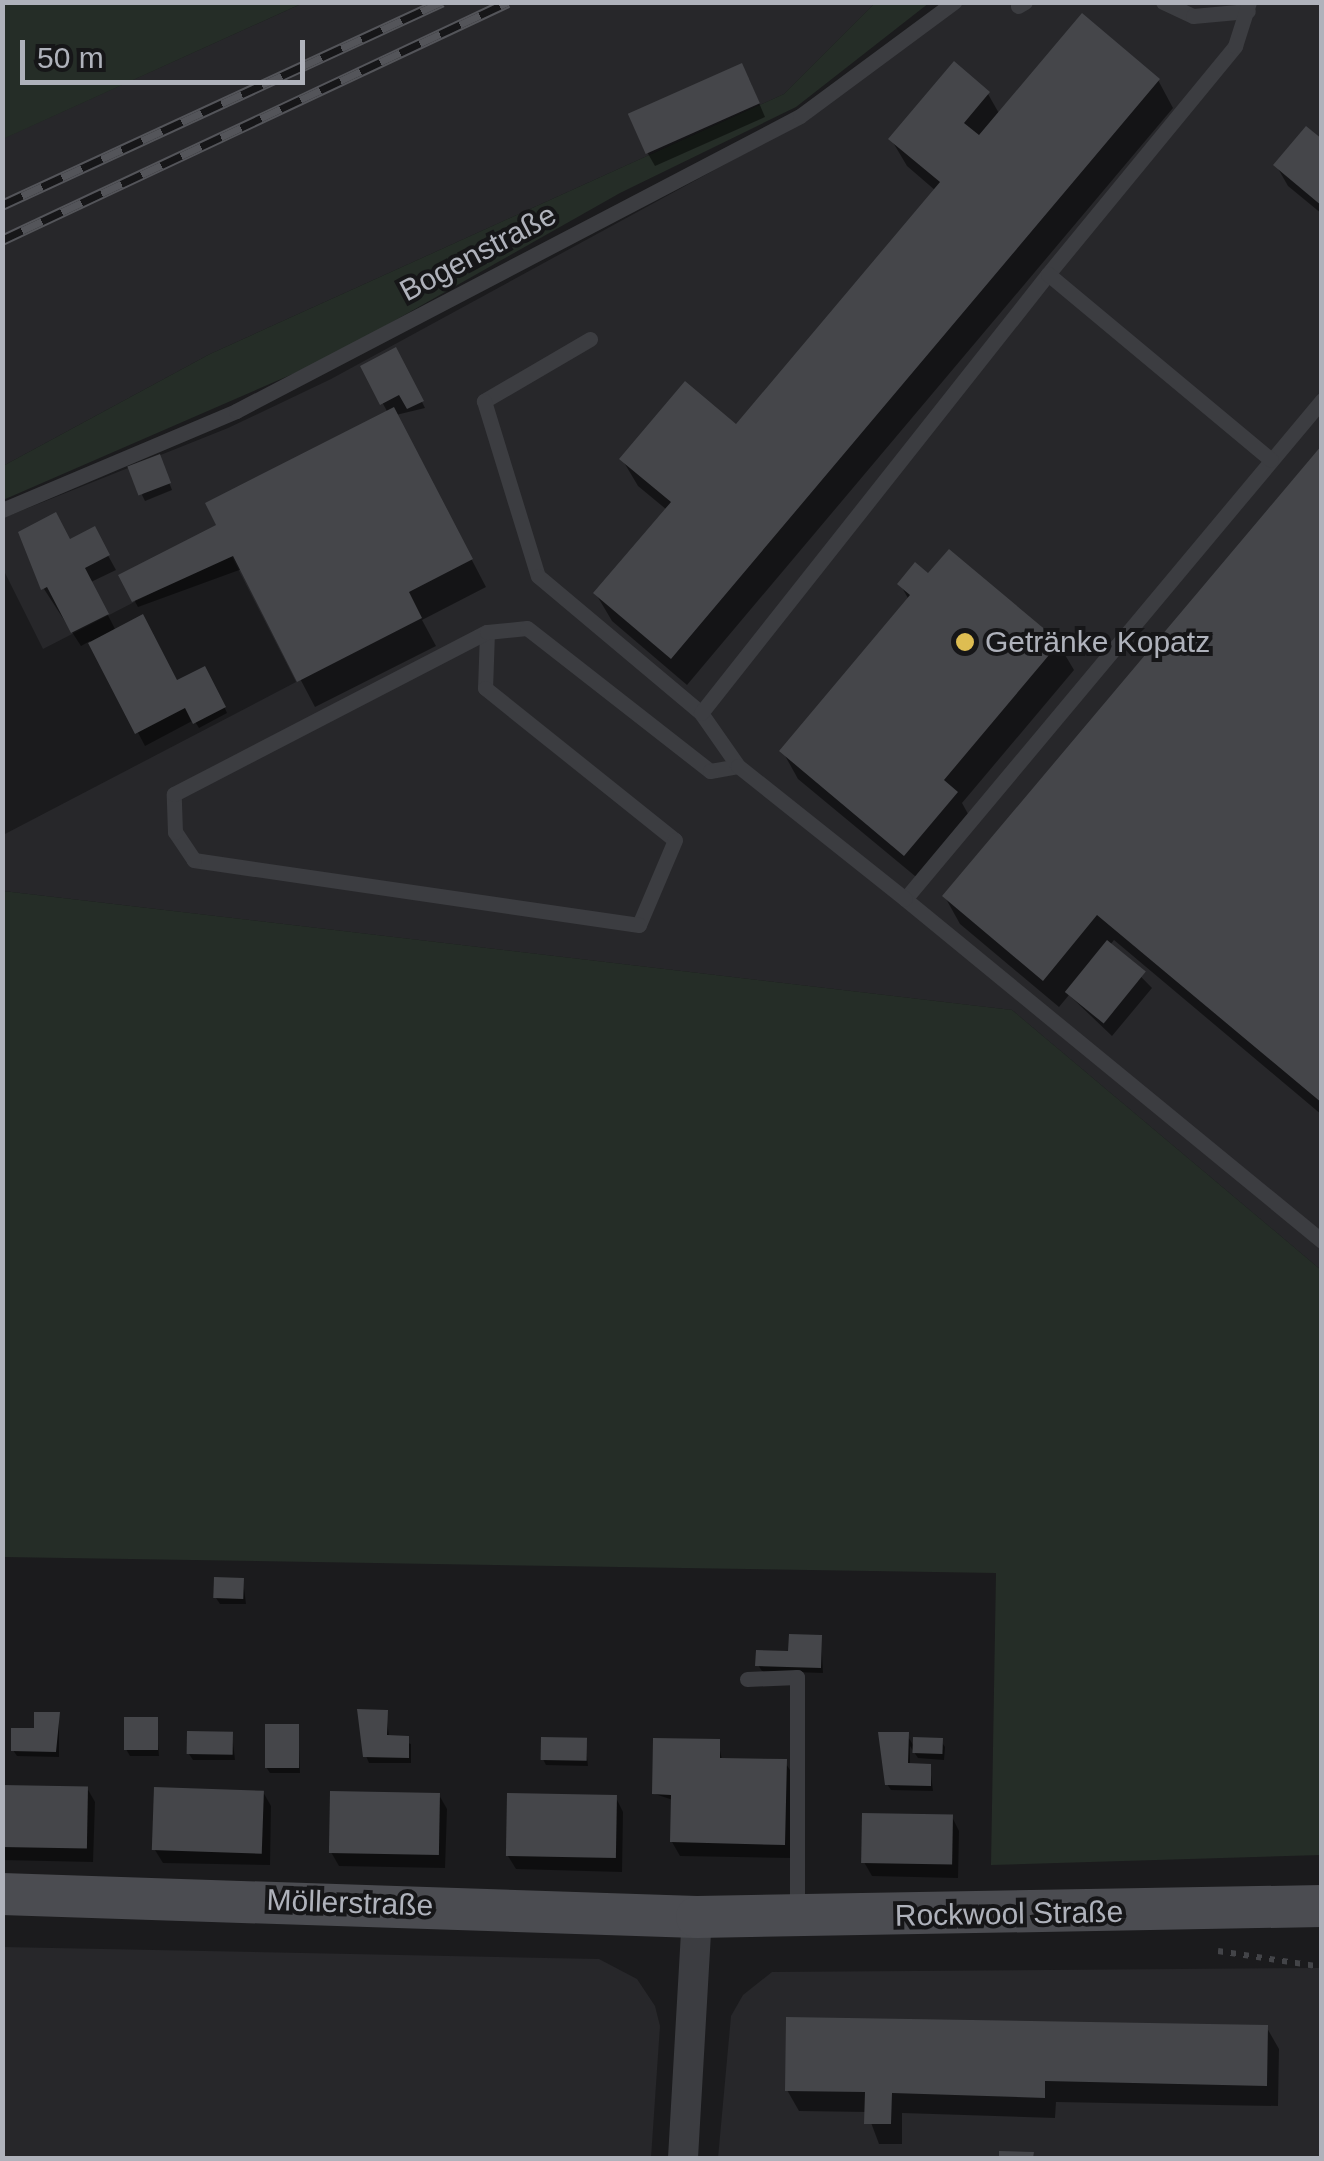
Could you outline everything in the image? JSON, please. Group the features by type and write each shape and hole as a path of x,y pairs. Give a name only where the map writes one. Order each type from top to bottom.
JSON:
{"street":[{"name":"Möllerstraße","path":"2,1894 697,1917"},
{"name":"Rockwool Straße","path":"697,1917 1322,1906"},
{"path":"683,2158 697,1917"}],"lane":[{"name":"Bogenstraße","path":"2,510 236,411 800,116 954,2"},
{"path":"701,713 1234,46 1248,7 1193,16 1163,2"},
{"path":"1048,274 1271,460"},
{"path":"590,339 484,401 538,576 701,713 738,766 1322,1240"},
{"path":"905,899 1322,400"},
{"path":"487,632 485,688 675,840 639,925 194,860 175,832 174,794 487,632 527,628 710,771 738,766"},
{"path":"747,1679 797,1677 798,1916"}],"shaded area":[{"path":"3,2 303,2 303,3 3,139"},
{"path":"303,3 875,3 784,94 210,354 3,466 2,139"},
{"path":"875,3 929,3 796,107 620,193 325,360 3,500 3,466 210,354 784,94"},
{"path":"959,3 1321,3 1321,1270 1012,1010 3,891 3,835 296,682 232,557 218,559 43,649 3,569 3,518 228,428 331,379 806,120"},
{"path":"3,891 1012,1010 1321,1270 1321,1855 991,1865 996,1573 3,1557"},
{"path":"3,1947 599,1959 637,1979 655,2006 660,2026 651,2158 3,2158"},
{"path":"1321,1968 1321,2158 718,2158 731,2016 743,1995 772,1972"}],"building":[{"path":"1082,13 1160,79 671,659 593,593 671,502 619,459 685,381 736,424 940,182 888,139 954,61 990,92 964,123 979,135"},
{"path":"742,63 760,103 646,154 628,114"},
{"path":"1306,126 1322,139 1322,206 1273,165"},
{"path":"396,347 424,401 407,409 399,395 380,405 360,366"},
{"path":"394,407 473,559 409,592 422,618 297,682 233,556 132,602 118,575 216,525 205,503"},
{"path":"1322,445 1322,1103 1097,915 1043,981 942,896"},
{"path":"160,454 171,483 138,495 127,467"},
{"path":"56,512 70,539 95,526 110,555 85,568 109,614 71,633 47,587 41,590 18,532"},
{"path":"949,549 1060,642 944,780 958,792 904,856 779,751 910,595 897,584 915,562 928,573"},
{"path":"143,614 177,680 205,666 226,707 193,724 185,708 135,734 88,643"},
{"path":"1107,940 1146,971 1104,1024 1065,992"},
{"path":"214,1577 244,1578 243,1599 213,1598"},
{"path":"789,1634 822,1635 821,1668 755,1666 756,1650 788,1651"},
{"path":"357,1709 388,1710 387,1735 409,1736 409,1758 363,1757"},
{"path":"34,1712 60,1712 56,1752 11,1751 11,1728 34,1728"},
{"path":"124,1717 158,1717 158,1750 124,1750"},
{"path":"265,1724 299,1724 299,1768 265,1768"},
{"path":"187,1731 233,1732 233,1755 187,1754"},
{"path":"878,1732 909,1732 908,1763 931,1764 931,1786 885,1785"},
{"path":"541,1737 587,1738 587,1761 541,1760"},
{"path":"913,1737 943,1738 942,1754 912,1753"},
{"path":"653,1738 720,1739 720,1758 787,1759 785,1845 670,1842 671,1795 652,1794"},
{"path":"2,1785 88,1787 87,1848 2,1847"},
{"path":"154,1787 264,1791 262,1854 152,1850"},
{"path":"330,1791 440,1793 439,1855 329,1853"},
{"path":"507,1793 617,1795 616,1858 506,1856"},
{"path":"862,1813 953,1815 952,1865 861,1863"},
{"path":"786,2017 1268,2025 1267,2086 1045,2081 1045,2098 892,2093 891,2124 864,2124 865,2092 785,2091"},
{"path":"999,2151 1034,2152 1033,2158 999,2158"}],"railway":[{"path":"2,205 442,2"},
{"path":"2,240 508,2"}],"place":[{"name":"Getränke Kopatz","path":"965,642"}]}
